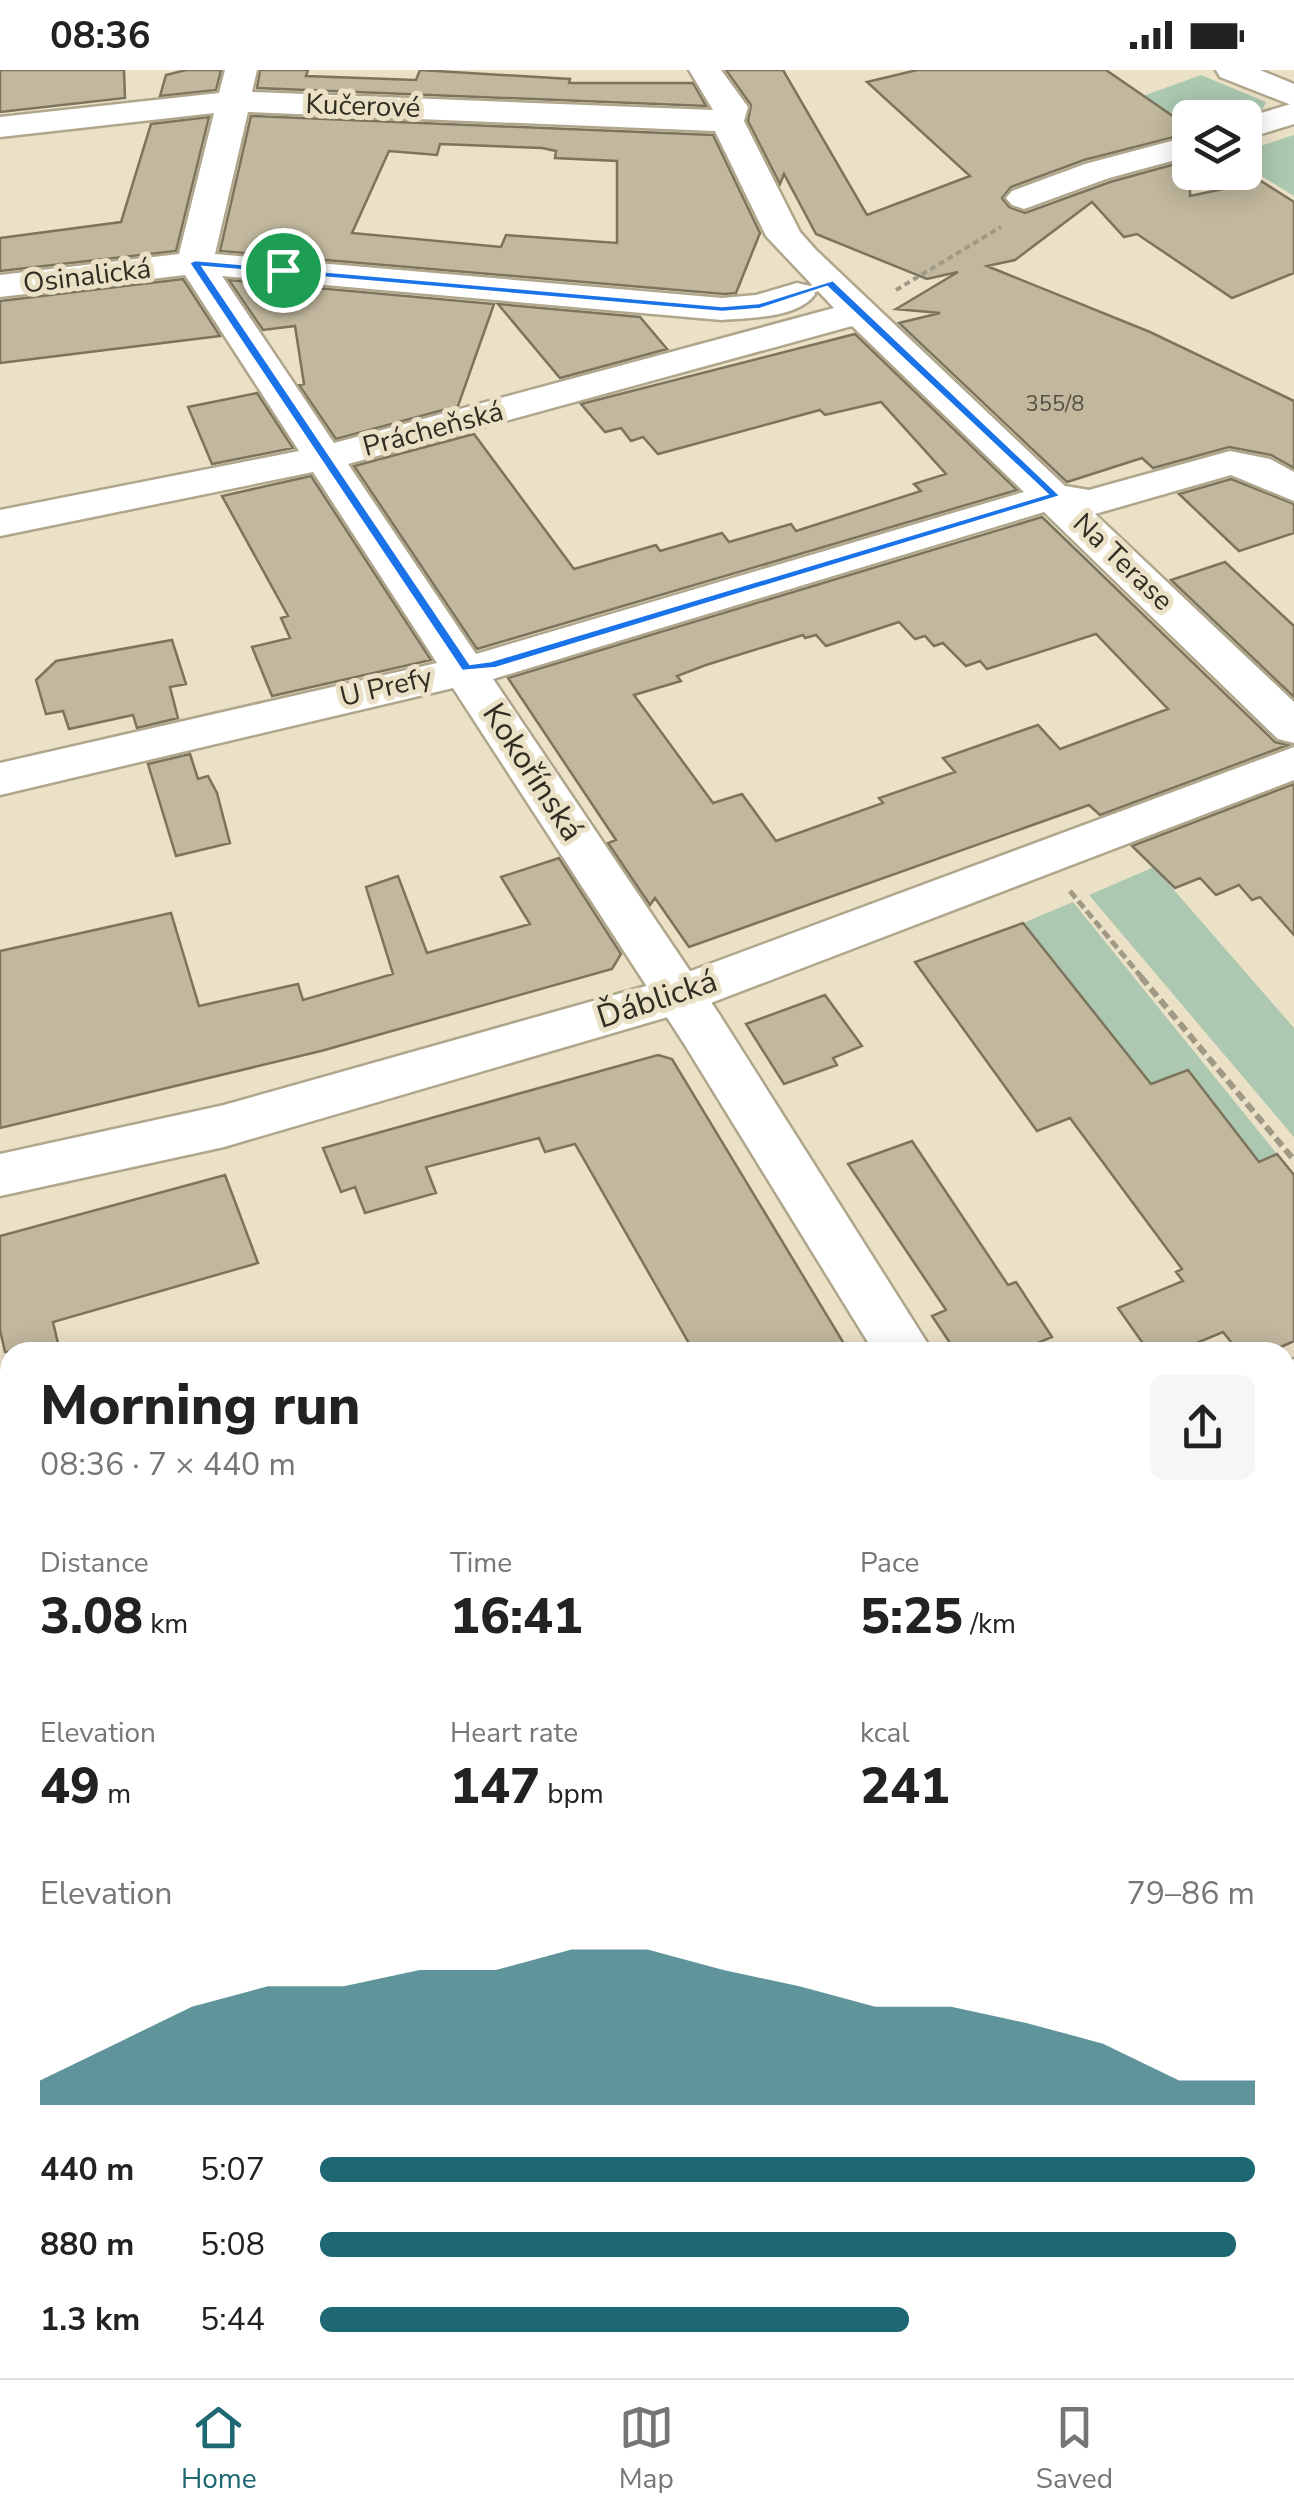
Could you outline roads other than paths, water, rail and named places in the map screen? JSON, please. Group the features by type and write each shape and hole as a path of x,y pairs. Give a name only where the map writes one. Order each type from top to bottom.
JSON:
{"street":[{"name":"Na Terase","path":"705,70 731,107 726,122 784,236 1294,728"},
{"path":"1232,70 1294,96"},
{"name":"Kučerové","path":"0,127 238,85 726,122"},
{"path":"195,263 238,85"},
{"path":"1262,124 1294,114"},
{"path":"1024,198 1097,171 1172,151"},
{"name":"Osinalická","path":"0,286 195,263 722,309 760,306 829,283"},
{"name":"Kokořínská","path":"195,263 466,668 898,1342"},
{"name":"Prácheňská","path":"0,523 324,458 860,312"},
{"path":"1055,496 1090,504 1230,463 1256,468 1294,489"},
{"name":"U Prefy","path":"0,780 510,660 1055,496"},
{"name":"Ďáblická","path":"0,1175 224,1126 677,996 1294,762"}]}
